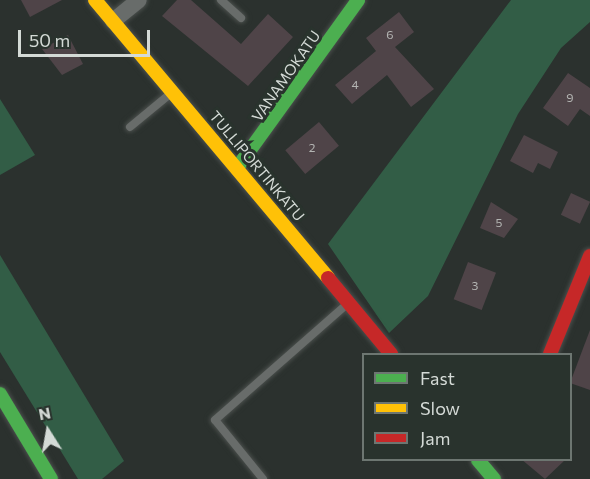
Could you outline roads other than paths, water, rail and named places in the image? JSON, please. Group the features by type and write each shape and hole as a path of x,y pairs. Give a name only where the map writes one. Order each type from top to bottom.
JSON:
{"street":[{"name":"TULLIPORTINKATU","path":"95,0 390,353"},
{"path":"113,21 138,0"},
{"name":"VANAMOKATU","path":"237,168 358,0"},
{"path":"550,353 590,256"},
{"path":"0,394 51,479"},
{"path":"479,461 495,479"}],"lane":[{"path":"221,0 241,18"},
{"path":"130,127 172,91"},
{"path":"263,479 215,420 348,303"}]}
